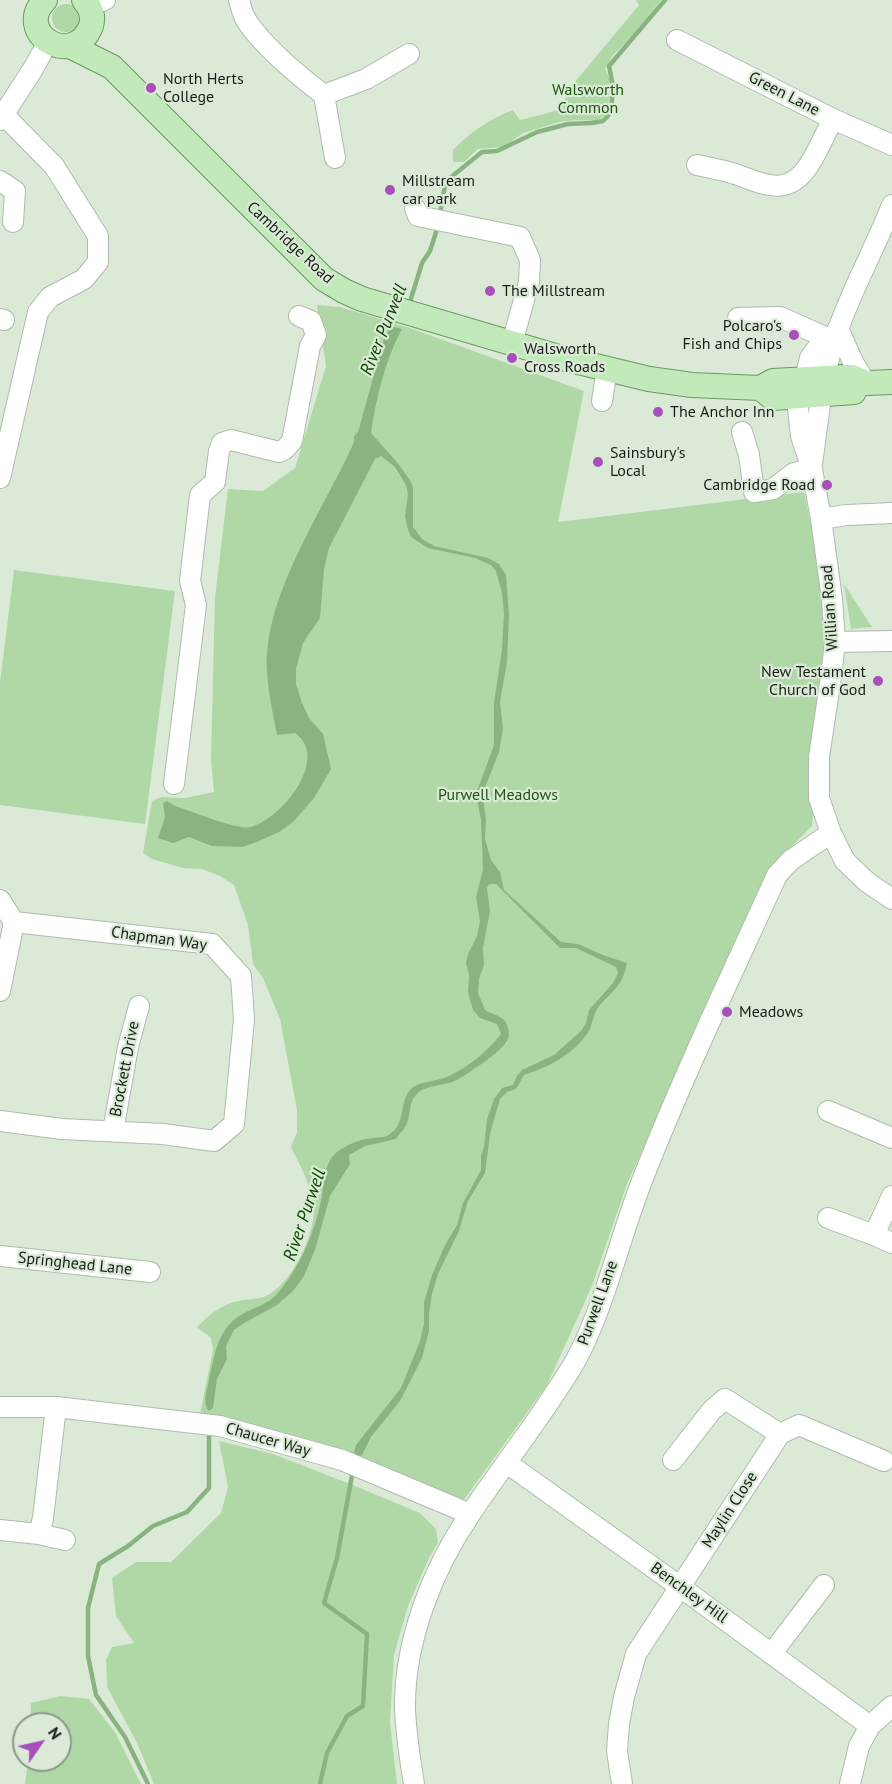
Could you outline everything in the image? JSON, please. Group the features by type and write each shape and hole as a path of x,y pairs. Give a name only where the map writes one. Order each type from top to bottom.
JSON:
{"main road":[{"path":"37,4 37,29 59,44 80,41 88,32 93,7"},
{"name":"Cambridge Road","path":"93,7 112,67"},
{"name":"Cambridge Road","path":"59,44 112,67 324,279 344,291 512,343 649,380 692,385 760,388 773,398 813,387 854,392 866,383 892,382"}],"street":[{"path":"239,0 244,17 258,36 324,94 335,158"},
{"name":"Green Lane","path":"677,40 833,119 892,145"},
{"path":"1,472 38,312 50,297 84,279 98,262 98,236 54,166 2,117 59,44"},
{"path":"324,94 366,79 409,54"},
{"path":"697,165 737,174 764,185 781,185 792,181 805,170 833,119"},
{"path":"4,180 15,191 14,222"},
{"path":"836,334 856,281 884,235 892,205"},
{"path":"415,208 418,216 520,237 530,260 529,282 512,343"},
{"path":"174,784 196,605 190,581 200,495 214,482 222,443 231,440 279,452 292,441 310,346 316,335 311,321 299,316"},
{"path":"738,318 780,317 836,334 866,383"},
{"name":"Willian Road","path":"836,334 818,347 807,364 813,387 812,469 831,589 835,642 819,757 819,798 831,833 845,861 867,882 892,899"},
{"path":"602,401 607,369"},
{"path":"742,432 749,455 754,492 773,489 794,473 812,469"},
{"path":"821,519 892,513"},
{"path":"835,642 892,641"},
{"name":"Purwell Lane","path":"414,1784 405,1708 408,1673 415,1632 447,1553 470,1515 539,1418 578,1356 604,1292 644,1173 777,875 791,860 831,833"},
{"path":"0,900 14,922 0,991"},
{"name":"Chapman Way","path":"14,922 212,944 241,976 244,1020 234,1124"},
{"name":"Brockett Drive","path":"113,1131 128,1047 139,1006"},
{"path":"828,1111 892,1138"},
{"name":"Brockett Drive","path":"0,1121 62,1129 163,1134 214,1141 234,1124"},
{"path":"828,1218 883,1239 892,1196"},
{"name":"Springhead Lane","path":"0,1256 150,1272"},
{"path":"673,1460 712,1410 725,1400 780,1434 799,1425 884,1461"},
{"name":"Chaucer Way","path":"0,1407 56,1407 212,1425 342,1460 470,1515"},
{"path":"39,1534 56,1407"},
{"name":"Maylin Close","path":"622,1784 617,1750 619,1724 636,1654 780,1434"},
{"name":"Benchley Hill","path":"507,1463 680,1586 870,1726"},
{"path":"0,1530 39,1534 65,1540"},
{"path":"772,1653 824,1585"},
{"path":"850,1784 859,1746 870,1726 892,1706"}],"green space":[{"name":"Walsworth Common","path":"636,0 661,0 612,57 605,69 611,82 607,114 597,121 559,122 523,133 503,147 478,149 464,162 453,162 453,150 473,132 496,118 513,110 520,120 561,109 569,89 639,5"},
{"path":"66,4 76,8 80,18 76,28 66,32 56,28 52,18 56,8"},
{"name":"Purwell Meadows","path":"317,305 340,307 410,328 584,391 558,522 804,492 821,573 827,651 812,826 773,865 627,1184 592,1286 547,1385 463,1501 200,1414 213,1350 211,1338 197,1327 223,1306 236,1301 266,1296 286,1280 295,1267 308,1238 314,1210 313,1198 291,1147 297,1132 297,1110 280,1019 263,978 253,964 248,925 234,885 202,869 183,868 152,859 143,853 152,801 161,797 185,798 214,792 211,760 215,597 228,489 263,491 295,468 326,366"},
{"path":"14,570 175,591 145,824 0,805 0,682"},
{"path":"844,584 872,627 851,629"},
{"path":"219,1441 273,1454 350,1484 420,1513 436,1529 438,1543 408,1606 394,1655 390,1722 397,1784 154,1784 137,1743 107,1687 106,1660 112,1647 134,1643 116,1616 112,1578 136,1562 171,1562 221,1513 228,1487"},
{"path":"60,1696 89,1699 115,1732 141,1784 25,1784 26,1772 72,1772 72,1712 31,1712 31,1703"}],"shaded area":[{"path":"391,326 402,329 382,380 371,433 410,480 413,487 413,527 422,539 434,546 488,558 499,564 506,575 509,615 507,662 500,702 503,729 499,752 483,798 486,820 485,839 491,860 500,872 504,890 561,942 578,944 627,963 620,982 598,1008 589,1031 583,1039 560,1059 524,1075 516,1089 507,1092 500,1099 490,1134 485,1173 468,1201 459,1231 438,1274 432,1294 429,1331 422,1358 400,1401 371,1437 362,1455 357,1458 354,1452 356,1445 401,1388 420,1341 424,1324 424,1302 432,1275 457,1225 463,1203 481,1170 487,1119 494,1099 502,1088 513,1085 522,1070 554,1055 581,1031 586,1023 589,1010 613,983 618,973 616,967 576,948 560,948 496,884 489,884 487,888 490,911 483,948 484,965 479,979 478,993 485,1010 505,1021 509,1034 508,1039 493,1055 457,1080 427,1088 418,1093 411,1104 406,1125 396,1139 365,1146 349,1155 350,1164 330,1196 315,1250 304,1276 293,1291 277,1305 234,1330 226,1346 227,1359 217,1379 213,1408 209,1411 206,1396 219,1341 229,1325 237,1318 274,1297 293,1272 306,1248 315,1223 326,1171 332,1157 346,1146 388,1135 398,1124 404,1101 413,1087 444,1078 460,1070 482,1054 501,1034 497,1024 480,1018 473,1010 468,992 469,975 466,963 477,936 480,921 476,897 483,869 481,820 476,794 494,745 494,702 502,650 504,613 502,593 496,571 491,565 475,558 428,548 411,537 405,516 408,494 406,485 395,467 381,456 375,459 329,548 324,569 320,618 303,643 296,669 296,684 302,703 309,718 323,734 331,769 314,798 294,821 279,832 257,842 242,847 212,846 189,837 173,843 158,838 165,817 163,803 167,801 175,806 225,823 250,827 275,813 287,801 298,787 305,772 308,757 305,744 295,733 277,735 267,671 268,642 285,583 354,442 354,436 358,432 384,339"}],"waterway":[{"name":"River Purwell","path":"440,214 445,185 450,178 482,152 497,151 537,132 568,124 603,121 611,111 613,86 609,66 665,0"},
{"name":"River Purwell","path":"409,305 422,263 430,251 438,226"},
{"name":"River Purwell","path":"148,1784 125,1737 96,1695 88,1656 88,1608 99,1564 128,1546 153,1526 187,1512 209,1488 209,1430"},
{"name":"River Purwell","path":"320,1784 327,1753 347,1716 363,1706 367,1634 324,1603 337,1558 353,1470"}],"place":[{"name":"North Herts College","path":"151,88"},
{"name":"Millstream car park","path":"390,190"},
{"name":"The Millstream","path":"490,291"},
{"name":"Polcaro's Fish and Chips","path":"794,335"},
{"name":"Walsworth Cross Roads","path":"512,358"},
{"name":"The Anchor Inn","path":"658,412"},
{"name":"Sainsbury's Local","path":"598,462"},
{"name":"Cambridge Road","path":"827,485"},
{"name":"New Testament Church of God","path":"878,681"},
{"name":"Meadows","path":"727,1012"}]}
